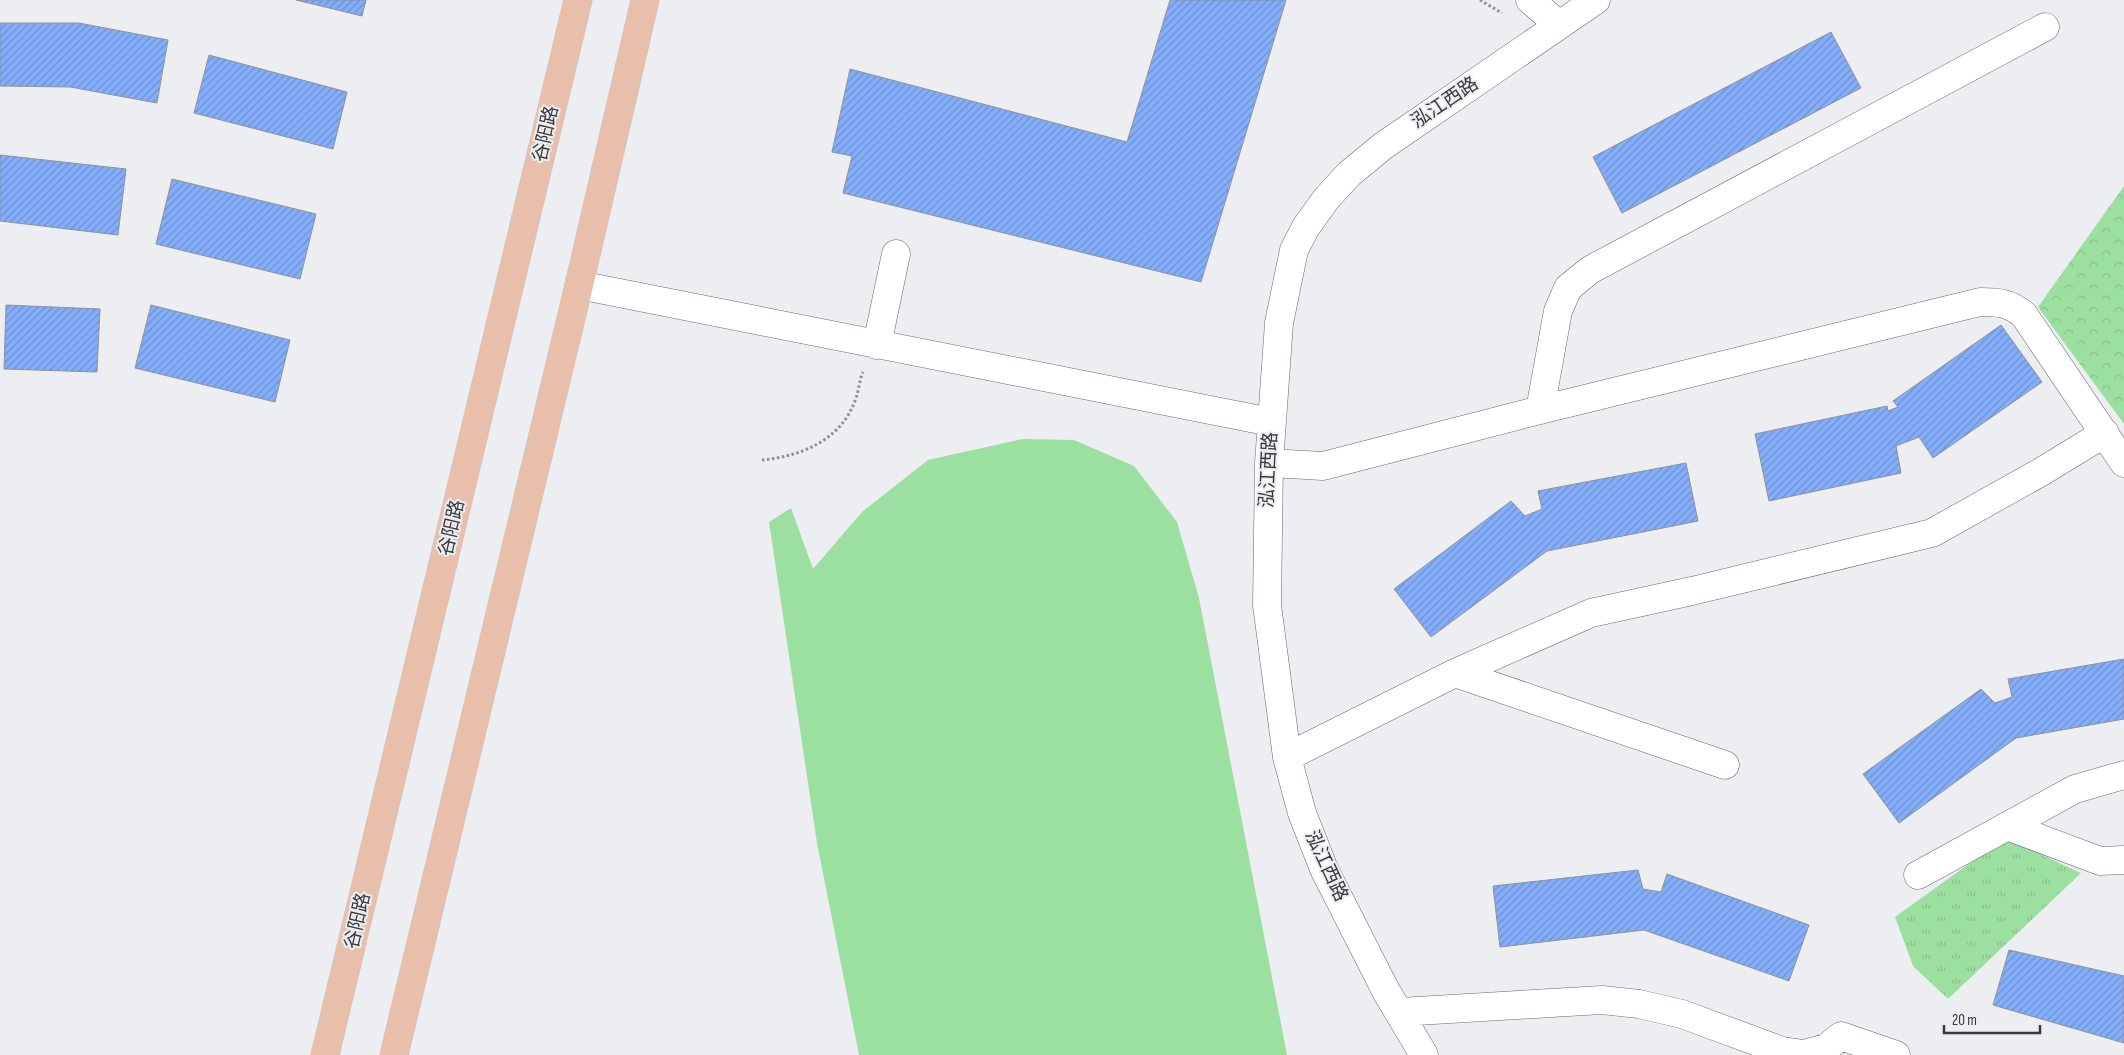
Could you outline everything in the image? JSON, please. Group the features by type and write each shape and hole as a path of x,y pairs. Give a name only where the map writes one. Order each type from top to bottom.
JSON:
{"main road":[{"name":"谷阳路","path":"325,1055 578,0"},
{"path":"394,1055 579,285 645,0"}],"lane":[{"path":"1530,0 1560,25"},
{"name":"泓江西路","path":"1424,1055 1386,991 1324,869 1302,813 1286,757 1267,605 1269,463 1280,323 1294,250 1306,227 1326,199 1349,174 1384,146 1596,0"},
{"path":"1540,410 1558,312 1568,288 1590,270 2045,27"},
{"path":"878,345 896,254"},
{"path":"579,285 1271,422"},
{"path":"1269,463 1323,466 1540,410 1980,302 1999,302 2012,305 2024,315 2124,462"},
{"path":"1286,757 1455,672 1591,613 1692,591 1932,533 2041,472 2104,433"},
{"path":"1455,672 1725,765"},
{"path":"1918,875 2075,789 2124,775"},
{"path":"2007,826 2100,861 2124,860"},
{"path":"1400,1012 1602,1000 1639,1004 1682,1014 1782,1051 1804,1054 1826,1048 1841,1036 1896,1055"}],"path":[{"path":"1480,0 1509,18"},
{"path":"762,460 786,457 812,449 831,435 847,416 856,399 861,377"}],"green space":[{"path":"2124,186 2124,424 2038,307"},
{"path":"1023,439 1074,440 1134,466 1177,522 1199,598 1287,1055 859,1055 817,843 769,522 791,508 813,569 862,512 928,460"},
{"path":"2005,838 2081,873 1948,999 1913,966 1895,917"}],"building":[{"path":"296,0 366,0 362,16"},
{"path":"1170,0 1286,0 1201,282 843,193 852,156 832,152 850,69 1127,142"},
{"path":"0,23 79,23 168,40 157,103 70,87 0,86"},
{"path":"1831,32 1861,88 1622,213 1593,157"},
{"path":"209,55 347,92 333,149 194,113"},
{"path":"0,155 126,169 118,235 0,221"},
{"path":"172,179 316,214 300,279 156,244"},
{"path":"6,305 100,309 97,372 4,369"},
{"path":"151,305 290,340 275,402 135,368"},
{"path":"2001,325 2042,382 1933,458 1919,437 1896,446 1901,473 1769,501 1755,434 1887,406 1888,411 1898,407 1893,401"},
{"path":"1686,463 1698,521 1547,551 1431,637 1394,589 1511,501 1525,516 1542,509 1538,491"},
{"path":"2124,659 2124,719 2016,738 1899,823 1863,774 1981,689 1995,703 2012,697 2008,679"},
{"path":"1638,870 1643,889 1661,892 1667,874 1809,925 1789,981 1644,930 1500,947 1493,886"},
{"path":"2009,950 2124,976 2124,1043 1993,1005"}]}
